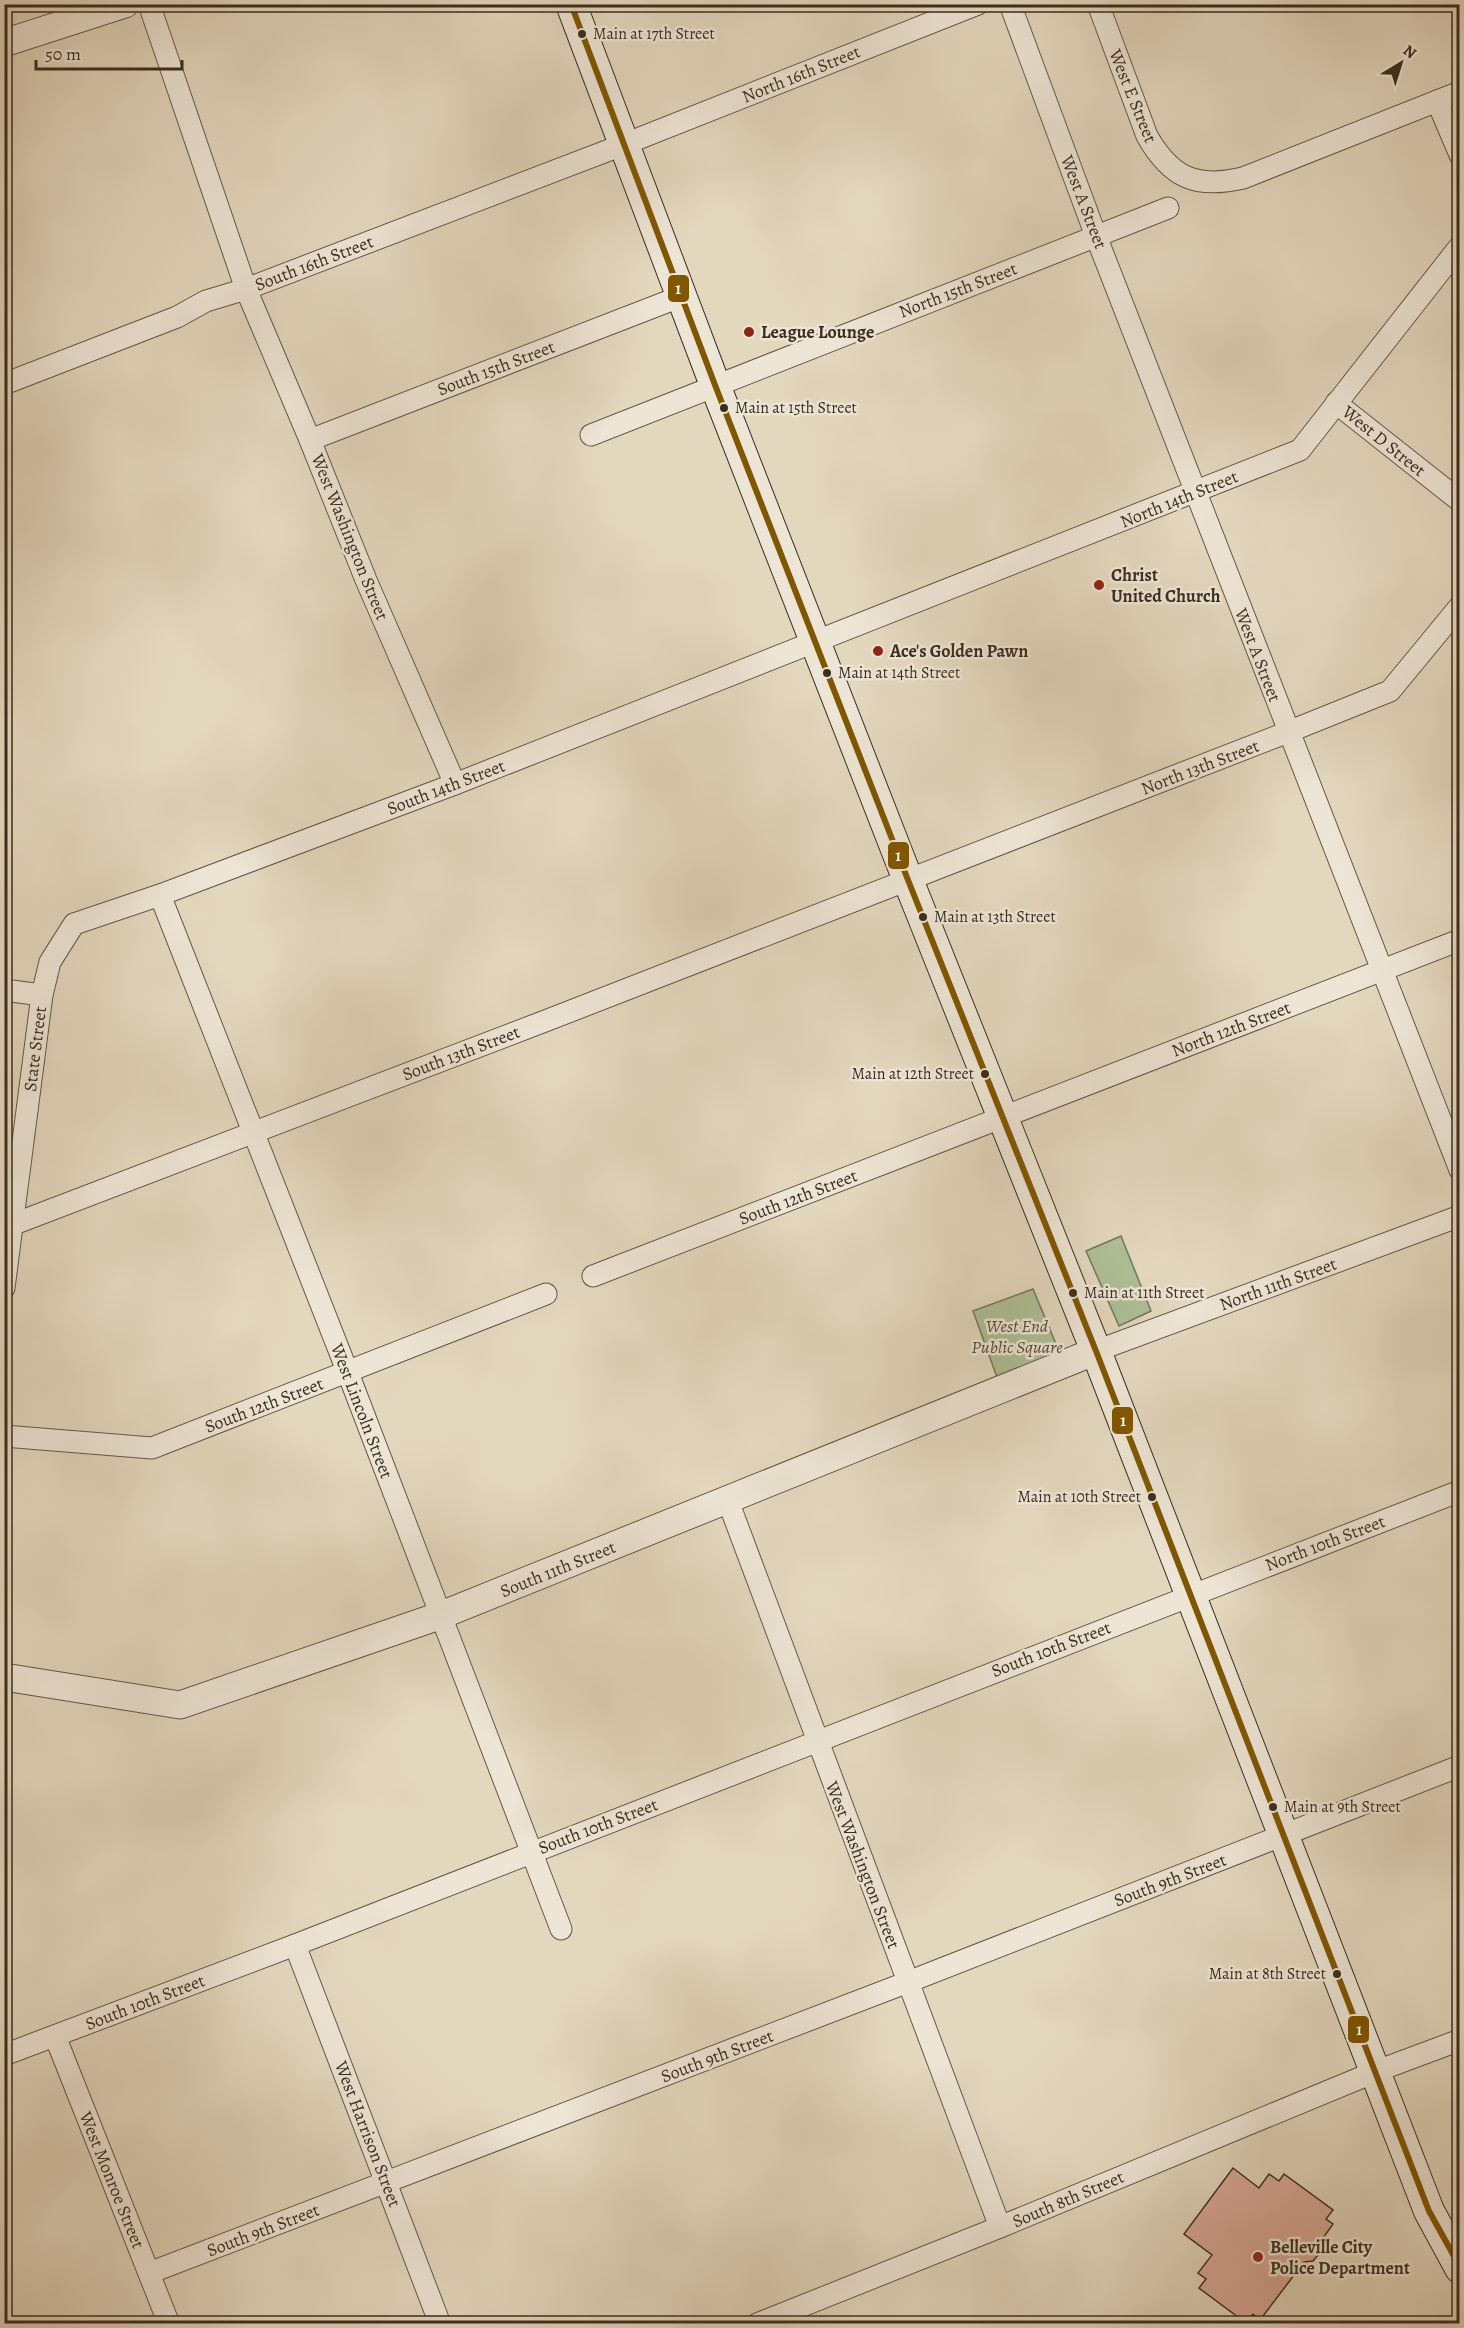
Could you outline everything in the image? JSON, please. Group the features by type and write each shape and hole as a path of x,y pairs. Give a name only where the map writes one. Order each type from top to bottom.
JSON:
{"main road":[{"path":"571,4 715,385 908,880 1096,1351 1429,2211 1460,2268"}],"street":[{"path":"4,43 66,14 125,4"},
{"name":"West Washington Street","path":"149,4 246,290 366,580 455,784"},
{"name":"North 16th Street","path":"625,144 978,4"},
{"name":"West A Street","path":"1010,4 1096,236 1460,1170"},
{"name":"West E Street","path":"1098,4 1147,136 1156,152 1169,167 1184,177 1203,182 1222,183 1243,178 1437,101"},
{"path":"1460,92 1437,101 1460,155"},
{"name":"South 16th Street","path":"4,384 177,316 206,302 246,290 625,144"},
{"name":"North 15th Street","path":"591,435 1168,208"},
{"name":"North 14th Street","path":"815,641 1196,493 1300,450 1460,246"},
{"name":"South 15th Street","path":"310,440 682,296"},
{"name":"West D Street","path":"1336,403 1460,501"},
{"name":"North 13th Street","path":"908,880 1390,691 1460,606"},
{"name":"South 14th Street","path":"74,924 160,895 455,784 815,641"},
{"name":"South 13th Street","path":"14,1224 908,880"},
{"name":"West Lincoln Street","path":"160,895 348,1373 561,1929"},
{"name":"State Street","path":"4,1287 42,995 50,962 74,924"},
{"name":"North 12th Street","path":"1002,1118 1460,940"},
{"path":"4,990 42,995"},
{"name":"South 12th Street","path":"593,1276 1002,1118"},
{"name":"North 11th Street","path":"1096,1351 1460,1216"},
{"name":"South 12th Street","path":"4,1436 152,1448 546,1294"},
{"name":"South 11th Street","path":"4,1677 180,1705 440,1616 728,1502 1096,1351"},
{"name":"North 10th Street","path":"1191,1594 1460,1491"},
{"name":"West Washington Street","path":"728,1502 1000,2227"},
{"name":"South 10th Street","path":"4,2055 295,1945 1191,1594"},
{"name":"South 9th Street","path":"149,2273 908,1982 1460,1766"},
{"name":"West Harrison Street","path":"295,1945 440,2324"},
{"name":"West Monroe Street","path":"55,2036 169,2324"},
{"name":"South 8th Street","path":"757,2324 1460,2040"}],"green space":[{"name":"West End Public Square","path":"1121,1236 1151,1311 1119,1326 1086,1251"},
{"name":"West End Public Square","path":"1033,1289 1064,1363 998,1380 973,1311"}],"building":[{"path":"1233,2168 1259,2188 1269,2174 1279,2181 1284,2174 1333,2210 1326,2219 1333,2224 1321,2241 1322,2250 1313,2261 1304,2262 1260,2320 1253,2314 1246,2323 1199,2288 1206,2279 1198,2273 1212,2255 1184,2234"}],"transit line":[{"name":"1","path":"571,4 715,385 908,880 1096,1351 1429,2211 1460,2267"}],"place":[{"name":"Main at 17th Street","path":"582,34"},
{"name":"League Lounge","path":"749,332"},
{"name":"Main at 15th Street","path":"724,408"},
{"name":"Christ United Church","path":"1099,585"},
{"name":"Ace's Golden Pawn","path":"878,651"},
{"name":"Main at 14th Street","path":"827,673"},
{"name":"Main at 13th Street","path":"923,917"},
{"name":"Main at 12th Street","path":"985,1074"},
{"name":"Main at 11th Street","path":"1073,1293"},
{"name":"Main at 10th Street","path":"1152,1497"},
{"name":"Main at 9th Street","path":"1273,1807"},
{"name":"Main at 8th Street","path":"1337,1974"},
{"name":"Belleville City Police Department","path":"1258,2257"}]}
